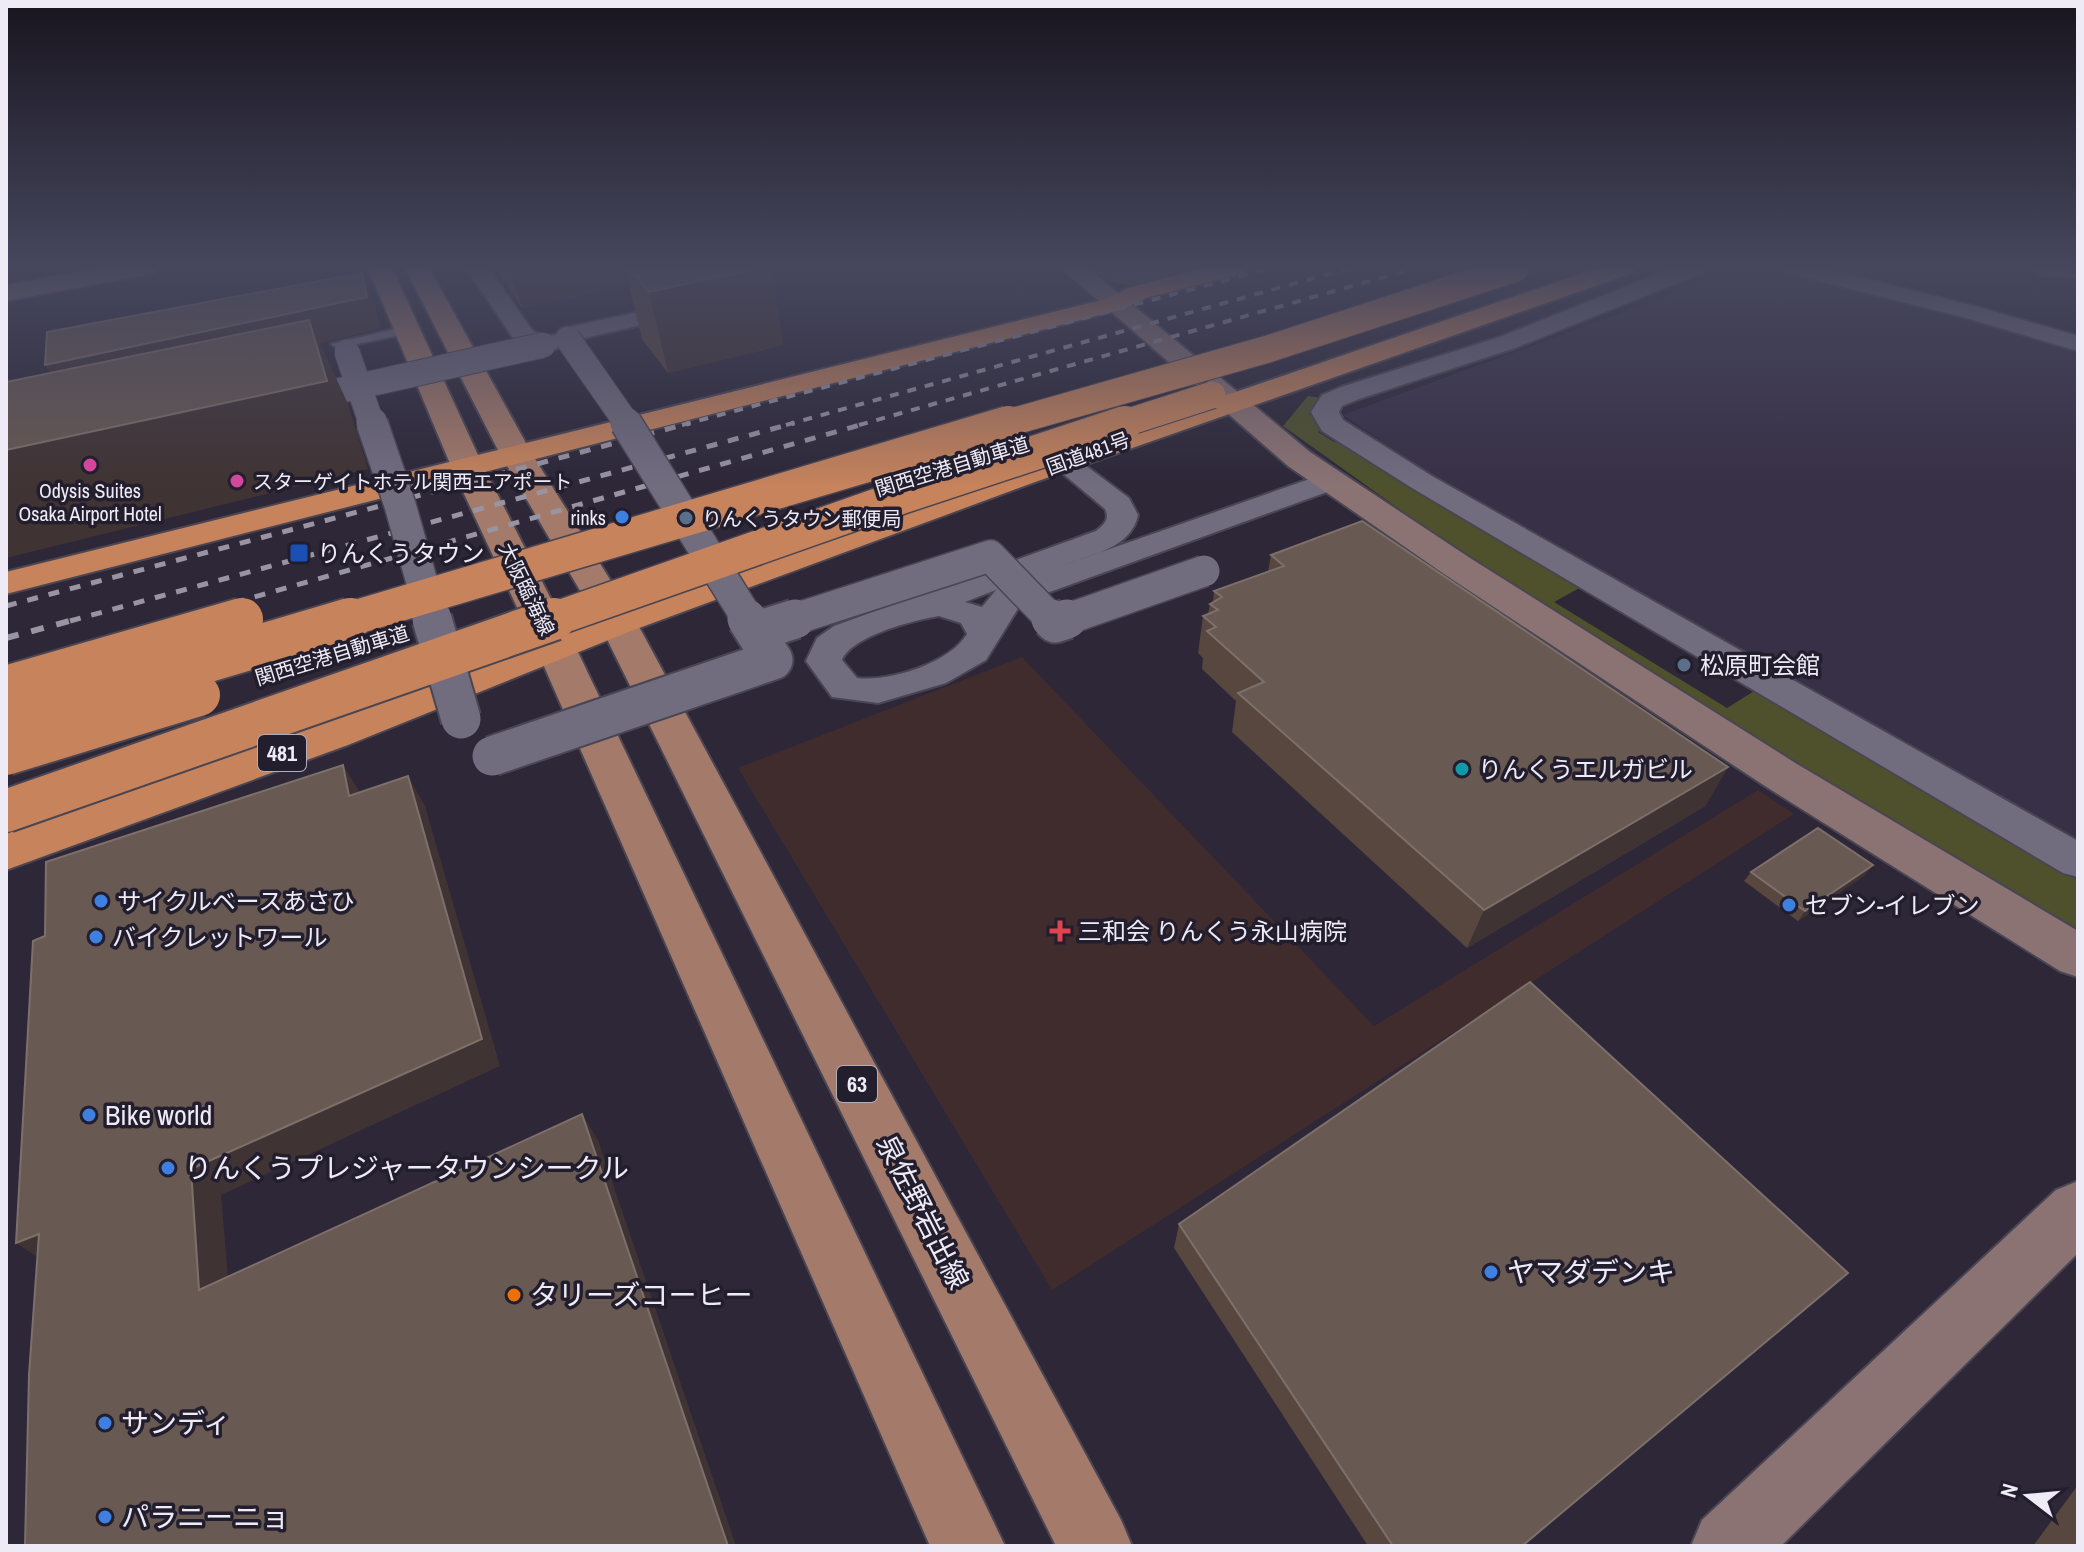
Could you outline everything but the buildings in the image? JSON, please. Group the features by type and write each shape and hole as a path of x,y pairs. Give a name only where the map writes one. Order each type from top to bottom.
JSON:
{"highway":[{"path":"6,583 970,340"},
{"path":"6,687 1240,340"},
{"name":"関西空港自動車道","path":"6,721 1294,340"},
{"name":"関西空港自動車道","path":"6,754 1361,340"},
{"name":"国道481号","path":"556,648 1063,462 1413,340"},
{"path":"6,811 904,496 1237,387 1342,347"},
{"name":"481","path":"6,852 333,735 556,648"}],"main road":[{"name":"大阪臨海線","path":"412,340 467,466 556,648"},
{"path":"456,340 516,454 618,623"},
{"name":"泉佐野岩出線","path":"618,623 1095,1546"},
{"path":"556,648 968,1546"}],"street":[{"path":"492,756 773,660 618,410 556,342 548,340"},
{"path":"265,407 336,384 559,340"},
{"path":"1158,340 1299,459 1331,481 1781,775 2078,956"},
{"path":"1506,343 1510,340"},
{"path":"1512,340 1350,393 1331,401 1325,412 1332,425 1422,482 2078,861"},
{"path":"342,348 336,384 400,505 461,719"},
{"path":"1063,462 1118,504 1123,515 1120,527 1107,538 846,634 830,646 824,661 845,688 867,692 889,689 966,660 1000,603 1010,595 1331,481"},
{"path":"757,631 990,556 1055,623 1204,571"},
{"path":"913,610 941,605 958,609 975,616 984,634"},
{"path":"1728,1546 2078,1211"}],"lane":[{"path":"342,348 369,340"}],"shaded area":[{"path":"1546,340 2052,340 2078,348 2078,839 1807,690 1437,479 1343,415"},
{"name":"三和会 りんくう永山病院","path":"1022,657 1374,1026 1758,790 1794,814 1052,1290 738,768"}],"green space":[{"path":"1308,396 1321,398 1314,403 1314,412 1309,414 1325,428 1318,432 1334,442 1342,440 1585,585 1554,602 1727,708 1759,688 2078,873 2078,932 1854,800 1500,581 1283,426"}],"railway":[{"path":"682,425 1000,340"},
{"path":"786,425 1090,340"},
{"path":"859,425 1159,340"},
{"path":"6,606 690,423"},
{"path":"70,621 794,423"},
{"path":"170,621 867,423"},
{"path":"6,638 77,619"},
{"path":"6,667 177,619"}],"place":[{"name":"Odysis Suites Osaka Airport Hotel","path":"90,465"},
{"name":"スターゲイトホテル関西エアポート","path":"237,481"},
{"name":"rinks","path":"622,517"},
{"name":"りんくうタウン郵便局","path":"686,518"},
{"name":"りんくうタウン","path":"299,553"},
{"name":"松原町会館","path":"1684,665"},
{"name":"りんくうエルガビル","path":"1462,769"},
{"name":"サイクルベースあさひ","path":"101,901"},
{"name":"セブン-イレブン","path":"1789,905"},
{"name":"三和会 りんくう永山病院","path":"1060,931"},
{"name":"バイクレットワール","path":"96,937"},
{"name":"Bike world","path":"89,1115"},
{"name":"りんくうプレジャータウンシークル","path":"168,1168"},
{"name":"ヤマダデンキ","path":"1491,1272"},
{"name":"タリーズコーヒー","path":"514,1295"},
{"name":"サンディ","path":"105,1423"},
{"name":"パラニーニョ","path":"105,1517"}]}
